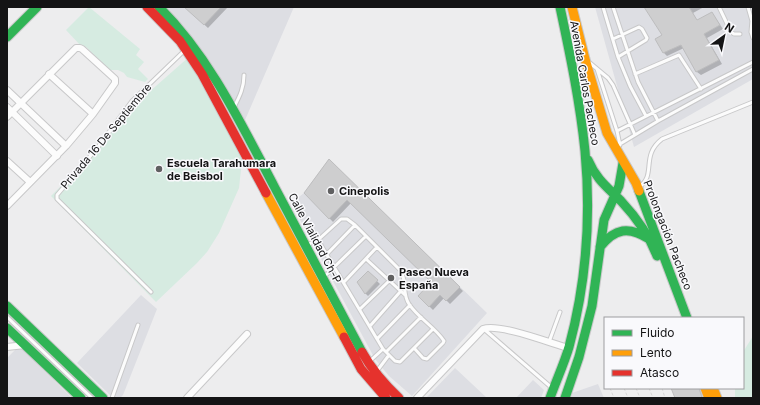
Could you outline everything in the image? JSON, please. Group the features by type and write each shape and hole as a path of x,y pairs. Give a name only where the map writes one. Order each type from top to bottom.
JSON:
{"main road":[{"path":"7,37 37,7"},
{"name":"Calle Vialidad Ch-P","path":"147,7 175,36 189,46 224,116 297,250 319,281 365,366 386,398"},
{"name":"Calle Vialidad Ch-P","path":"159,7 169,16 189,46 210,69 306,246 319,281"},
{"name":"Avenida Carlos Pacheco","path":"572,7 585,59 607,133 623,163"},
{"name":"Avenida Carlos Pacheco","path":"552,394 568,348 580,286 588,214 583,130 560,10"},
{"name":"Prolongación Pacheco","path":"585,153 592,172 600,182 615,194 637,219 654,247 680,317"},
{"path":"565,398 579,357 592,306 604,220 619,186 623,163"},
{"name":"Prolongación Pacheco","path":"623,163 638,188 687,317"},
{"path":"600,247 604,240 618,231 635,231 643,234 649,239"},
{"path":"7,306 103,398"},
{"path":"7,328 80,398"},
{"name":"Calle Vialidad Ch-P","path":"373,378 399,398"}],"street":[{"path":"7,206 57,156 66,146 93,114 115,83 115,79 112,75 82,49 78,48 70,52 20,103 9,112 57,156"},
{"path":"49,74 93,114"},
{"path":"7,90 66,146"},
{"path":"7,161 30,182"},
{"path":"417,398 484,329 488,327 500,328 568,348"},
{"path":"187,398 247,334"},
{"path":"7,347 26,345"}],"lane":[{"path":"603,7 618,57 630,86 646,116"},
{"path":"613,7 638,82 658,121"},
{"path":"719,7 731,32 734,34 740,34"},
{"path":"748,7 752,21 751,32 753,38"},
{"path":"613,39 639,27 642,29 647,38 628,52 618,57"},
{"name":"Privada 16 De Septiembre","path":"151,292 57,199 57,195 98,147 132,101 189,46"},
{"path":"635,74 679,55 701,89"},
{"path":"585,59 613,84 635,135"},
{"path":"617,131 646,116 654,114 753,62"},
{"path":"597,69 617,131 623,163"},
{"path":"620,144 658,121 753,69"},
{"path":"224,116 233,110 244,83 244,75"},
{"path":"638,188 646,181 649,156 652,149 662,139 753,102"},
{"path":"297,250 318,240 341,219 347,219 355,225 401,271 405,281 405,295 410,305 444,340 443,344 427,358 423,358 414,348"},
{"path":"327,254 355,225"},
{"path":"319,281 366,236"},
{"path":"318,240 383,348 395,361 398,362 433,329"},
{"path":"344,282 377,247"},
{"path":"366,259 405,295"},
{"path":"360,309 389,281"},
{"path":"370,326 400,292"},
{"path":"378,339 410,305"},
{"path":"549,342 560,312"},
{"path":"7,317 92,398"},
{"path":"373,378 388,353 421,317"},
{"path":"112,398 138,325"},
{"path":"484,329 552,394"},
{"path":"365,366 383,348"}],"shaded area":[{"path":"162,7 294,7 242,127"},
{"path":"595,7 753,7 753,79 634,147"},
{"name":"Paseo Nueva España","path":"329,159 487,313 412,396 389,376 375,359 291,203 304,193"},
{"path":"141,295 157,309 123,395 120,398 113,398 77,363"},
{"path":"19,346 72,398 7,398 7,358"},
{"path":"455,368 487,398 426,398"},
{"path":"533,380 544,390 541,398 516,398"},
{"path":"598,384 604,398 571,398 572,393"}],"green space":[{"path":"89,7 140,49 136,55 144,62 138,69 148,79 145,82 127,77 124,73 118,70 110,70 86,47 80,45 66,30"},
{"name":"Escuela Tarahumara de Beisbol","path":"190,56 243,150 239,188 219,233 207,252 156,302 51,196 102,145 122,116"},
{"path":"753,336 753,398 735,398 735,389 744,389 744,350"}],"building":[{"path":"184,7 221,7 204,25"},
{"path":"644,7 689,7 697,20 712,12 720,25 704,34 719,60 696,72 681,45 663,53 655,39 662,35"},
{"path":"329,159 460,287 446,301 440,295 429,307 418,296 431,282 347,200 329,219 304,193"},
{"path":"368,271 378,280 365,294 357,282"},
{"path":"671,389 699,389 702,398 675,398"}],"traffic: fast":[{"path":"7,37 37,7"},
{"path":"159,7 178,27 194,48 224,93 362,352"},
{"path":"550,398 567,353 575,323 580,299 586,249 587,225 587,175 583,133 560,7"},
{"path":"588,160 598,178 632,213 646,234 657,256"},
{"path":"565,398 579,357 592,306 604,220 619,186 623,163"},
{"path":"639,191 687,317"},
{"path":"600,247 611,236 623,231 635,232 649,239"},
{"path":"7,306 103,398"},
{"path":"7,328 81,398"}],"traffic: slow":[{"path":"572,7 585,59 607,133 636,183 639,191"},
{"path":"266,193 344,337"},
{"path":"705,389 709,398"},
{"path":"713,389 717,398"}],"traffic: jam":[{"path":"147,7 180,41 202,74 266,193"},
{"path":"344,337 361,369 386,398"},
{"path":"362,352 370,365 399,398"}],"place":[{"name":"Escuela Tarahumara de Beisbol","path":"159,169"},
{"name":"Cinepolis","path":"331,191"},
{"name":"Paseo Nueva España","path":"391,278"}]}
